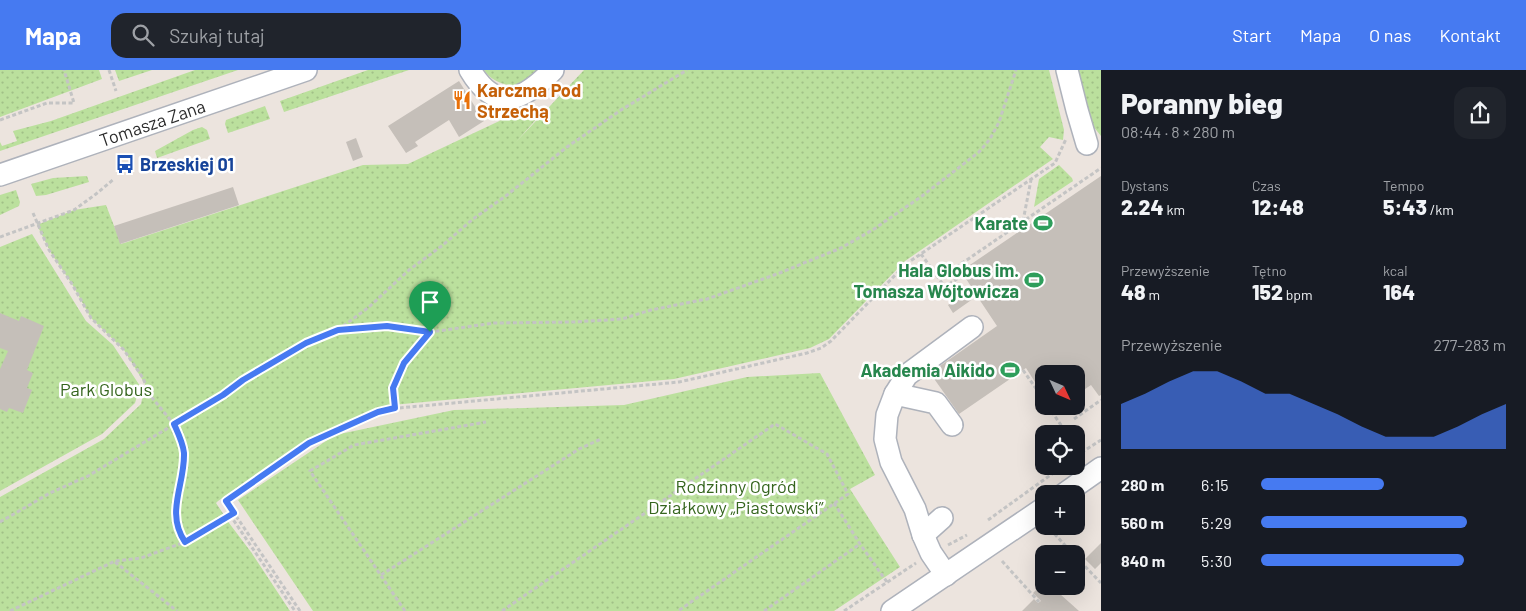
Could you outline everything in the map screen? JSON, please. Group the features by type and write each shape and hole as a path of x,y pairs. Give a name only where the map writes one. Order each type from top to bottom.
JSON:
{"street":[{"path":"470,70 476,80 488,92 501,97 514,98 526,94 553,70"},
{"path":"1067,70 1087,144"},
{"name":"Tomasza Zana","path":"0,175 293,72"},
{"path":"946,575 927,544 915,509 891,462 885,439 887,415 895,394 907,375 972,327"},
{"path":"895,394 936,403 952,425"},
{"path":"1077,485 1101,468"},
{"path":"892,611 1035,514"},
{"path":"927,544 942,518"}],"path":[{"path":"0,120 47,103 74,103 64,70"},
{"path":"109,70 116,91"},
{"path":"0,522 50,493 88,476 223,395 243,380 292,350 338,330 370,307 409,270 443,245 473,219 507,195 567,146 621,110 687,70"},
{"path":"338,330 387,326 430,332 494,323 622,320 651,310 707,299 777,274 841,248 874,229 922,196 979,152 990,139 999,122 1016,70"},
{"path":"295,611 232,514 226,501 309,443 378,412 395,408 679,382 807,353 821,348 831,341 906,264 1055,163 1067,134"},
{"path":"921,254 945,287 961,276 955,268 1101,168"},
{"path":"0,237 74,210 114,179"},
{"path":"1023,221 1031,180"},
{"path":"33,214 49,250 72,284 91,318 124,350 143,378 149,394 174,424 182,443 184,454 175,509 180,534 185,542"},
{"path":"395,408 393,388 404,363 430,332"},
{"path":"1023,370 1035,387"},
{"path":"1074,419 1101,400"},
{"path":"405,611 310,471 354,445 486,422"},
{"path":"502,611 775,424 827,454 848,494 678,611"},
{"path":"381,575 579,449 601,439"},
{"path":"1085,450 1101,440"},
{"path":"984,523 1050,475"},
{"path":"834,503 887,582"},
{"path":"10,611 115,561 141,558 185,542 232,514"},
{"path":"232,514 300,611"},
{"path":"844,611 887,582 927,544 968,534"},
{"path":"1056,535 1065,545"},
{"path":"764,611 860,544"},
{"path":"115,561 177,611"},
{"path":"1002,561 1039,602"},
{"path":"1085,566 1101,583"}],"green space":[{"path":"0,70 99,70 102,79 0,117"},
{"path":"115,70 152,70 119,81"},
{"path":"195,70 238,70 0,151 0,142 2,146 17,141 13,131 51,121"},
{"path":"368,70 409,70 284,112 280,101"},
{"path":"484,70 538,70 521,84 509,85 497,82"},
{"path":"584,70 1049,70 1064,130 1063,140 1049,137 1040,147 1053,159 905,261 829,339 810,348 674,379 392,405 370,412 311,438 218,501 216,503 226,518 185,542 226,519 251,552 290,611 0,611 0,497 104,439 141,404 145,384 124,350 91,318 72,284 51,253 37,225 74,210 106,205 121,244 363,165 408,164 510,116 548,106 516,142"},
{"path":"1075,70 1101,70 1101,136 1089,121"},
{"path":"265,106 270,119 228,133 225,124 226,120"},
{"path":"202,127 207,130 210,139 157,158 155,151"},
{"path":"1059,165 1073,181 1034,207 1039,179"},
{"path":"87,176 89,182 46,195 36,196 31,184 53,178"},
{"path":"16,190 20,202 19,206 0,215 0,195"},
{"name":"Park Globus","path":"32,234 86,321 113,345 140,386 135,403 102,434 0,491 0,247"},
{"name":"Rodzinny Ogród Działkowy „Piastowski”","path":"820,373 875,475 850,489 900,567 834,611 313,611 238,500 335,435 454,410 624,405 747,377"}],"building":[{"path":"459,81 484,121 459,137 449,120 415,142 418,146 406,153 388,126"},
{"path":"356,138 363,157 353,161 346,142"},
{"name":"Hala Globus im. Tomasza Wójtowicza","path":"1101,176 1101,395 1099,396 1091,385 1085,389 1085,365 1035,365 1035,382 1026,368 959,414 930,373 997,326 977,296 953,313 948,305 972,288 961,271"},
{"path":"233,187 239,205 120,244 114,226"},
{"path":"0,313 19,321 21,316 44,326 27,370 33,373 27,388 32,390 23,413 9,408 7,412 0,409 0,369 8,351 0,348"},
{"path":"1101,543 1101,563 1095,569 1085,559"},
{"path":"1035,595 1061,595 1079,611 1022,611 1034,599 1038,603 1041,601"}],"place":[{"name":"Karczma Pod Strzechą","path":"462,100"},
{"name":"Brzeskiej 01","path":"125,164"},
{"name":"Karate","path":"1043,223"},
{"name":"Hala Globus im. Tomasza Wójtowicza","path":"1034,280"},
{"name":"Akademia Aikido","path":"1010,370"}],"route":[{"path":"387,326 430,332 417,350 410,354 404,363 393,388 395,408 378,412 309,443 226,501 234,513 185,542 180,534 175,509 184,454 182,443 174,424 292,350 338,330 387,326"}]}
